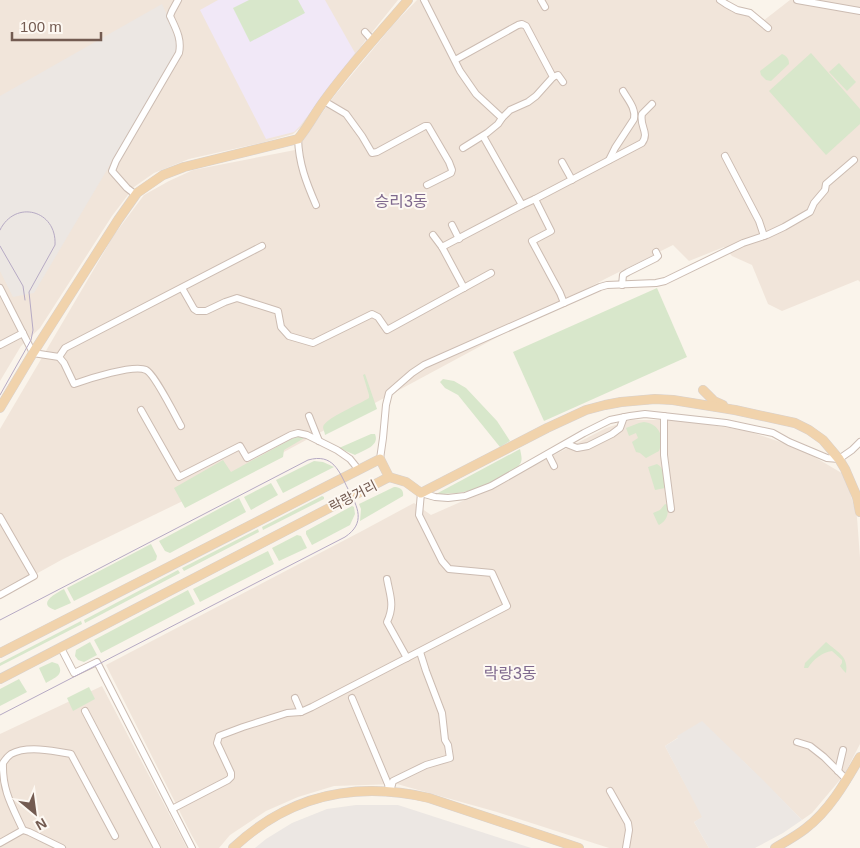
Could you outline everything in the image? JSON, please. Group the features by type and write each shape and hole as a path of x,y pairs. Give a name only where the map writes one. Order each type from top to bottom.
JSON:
{"main road":[{"path":"0,408 33,353 136,195 163,175 184,167 298,139 324,101 404,2"},
{"path":"703,390 714,401 735,410"},
{"path":"389,477 406,482 421,493 586,410 640,400 672,400 735,410 794,423 809,430 823,440 839,459 851,481 860,512"},
{"name":"락랑거리","path":"0,653 380,459 389,477 0,679"},
{"path":"775,848 806,829 825,811 847,780 860,757"},
{"path":"233,848 243,838 274,817 312,800 348,792 380,791 429,798 579,848"}],"street":[{"path":"136,195 110,170 179,53 181,45 170,16 178,0"},
{"path":"424,0 460,71 476,94 502,118"},
{"path":"541,0 545,7"},
{"path":"720,0 737,10 750,13 768,28"},
{"path":"797,0 860,11"},
{"path":"454,60 522,24 526,26 553,77"},
{"path":"366,32 372,41"},
{"path":"463,148 498,124 510,110 536,96 553,77 558,75 562,82"},
{"path":"609,160 634,119 634,111 623,90"},
{"path":"324,101 346,114 372,152 377,152 428,126 452,170 451,173 428,185"},
{"path":"442,247 642,143 646,134 641,117 652,104"},
{"path":"483,136 522,205"},
{"path":"298,139 299,155 316,205"},
{"path":"725,156 759,221 764,236"},
{"path":"380,459 389,393 424,365 600,286 656,283 784,227 810,212 814,203 825,190 826,184 854,160"},
{"path":"562,162 572,180"},
{"path":"535,199 551,231 532,241 564,303"},
{"path":"452,225 459,238"},
{"path":"433,235 442,247 464,288"},
{"path":"59,357 65,348 262,246"},
{"path":"622,284 623,276 656,258 658,256 656,252"},
{"path":"182,288 197,311 206,312 237,298 278,311 281,327 289,336 313,343 372,314 378,317 387,330 492,273"},
{"path":"0,288 33,353 59,357 74,384 93,377 125,370 146,369 160,388 181,426"},
{"path":"0,345 23,333"},
{"path":"142,410 179,477 240,446 247,458 298,433 307,435 337,450 358,469"},
{"path":"172,809 231,777 231,773 217,743 219,736 287,713 301,712 507,606 492,572 449,569 442,561 419,515 421,493 448,498 465,496 491,486 610,420 645,414 726,423 773,433 827,458 839,459 860,442"},
{"path":"309,416 319,441"},
{"path":"664,416 664,455 671,509"},
{"path":"567,444 577,448 588,446 620,428 624,417"},
{"path":"548,454 554,466"},
{"path":"0,517 34,576 0,595"},
{"path":"387,579 392,607 387,622 407,658"},
{"path":"61,648 74,674 97,662 190,847"},
{"path":"390,792 393,781 426,766 450,758 448,745 445,740 442,713 420,652"},
{"path":"295,698 301,712"},
{"path":"352,698 390,792"},
{"path":"85,711 157,848"},
{"path":"797,742 810,746 847,780"},
{"path":"62,848 23,830 6,792 2,773 3,763 11,754 24,750 46,749 72,754 116,836"},
{"path":"838,771 843,750"},
{"path":"610,791 628,823 629,830 626,848"},
{"path":"0,843 23,830"}],"shaded area":[{"path":"0,0 398,0 301,127 293,134 189,159 154,173 134,187 112,216 40,328 21,346 0,381"},
{"path":"218,0 325,0 355,53 294,132 266,139 200,10"},
{"path":"417,0 715,0 732,12 763,21 790,0 860,0 860,282 858,280 782,311 768,304 752,265 732,256 724,247 689,261 673,245 605,279 282,453 63,559 0,594 0,429 114,235 144,195 169,181 193,170 295,150 335,95 393,25"},
{"path":"162,4 176,35 178,46 171,62 34,293 13,297 0,271 0,96"},
{"path":"631,420 680,420 748,431 801,449 845,475 857,517 860,558 860,744 844,775 812,813 802,820 743,761 679,737 665,746 703,817 694,822 709,848 609,848 497,812 397,784 334,786 298,797 266,811 230,835 219,848 199,848 106,665 414,503 431,515 483,492 606,428"},
{"path":"102,686 187,848 0,848 0,734"},
{"path":"702,721 802,820 755,848 709,848 694,822 702,817 665,746 678,738 677,736"},
{"path":"356,805 398,805 531,848 255,848 292,823 327,809"}],"green space":[{"path":"249,0 298,0 305,13 250,42 233,8"},
{"path":"811,53 860,109 860,124 826,155 769,91"},
{"path":"782,54 787,58 789,64 771,81 766,80 760,71"},
{"path":"839,63 856,82 847,91 829,72"},
{"path":"657,288 687,357 544,421 513,352"},
{"path":"365,374 377,409 325,435 323,427 325,423 343,411 369,398 363,375"},
{"path":"443,379 454,381 466,388 497,421 510,441 500,447 458,395 445,388 440,382"},
{"path":"644,422 654,426 660,432 661,437 659,451 646,458 636,452 632,442 638,438 636,433 629,436 626,428"},
{"path":"375,434 376,438 373,445 355,455 339,448"},
{"path":"295,437 306,437 284,450 283,457 185,508 174,488 223,460 231,472"},
{"path":"520,449 521,462 517,468 508,474 487,485 471,490 436,494"},
{"path":"314,461 323,462 334,467 283,493 276,480"},
{"path":"657,464 663,471 665,488 655,490 648,467"},
{"path":"271,483 278,495 251,510 244,497"},
{"path":"394,487 401,489 403,496 360,521 361,509 359,504"},
{"path":"322,496 324,499 263,530 262,527"},
{"path":"239,498 246,512 170,553 165,551 159,541"},
{"path":"665,504 668,505 667,516 659,525 653,513 660,510"},
{"path":"352,506 354,507 355,514 350,525 312,545 306,531"},
{"path":"258,529 259,532 184,571 182,568"},
{"path":"297,535 301,536 307,548 279,561 272,548"},
{"path":"151,544 157,556 156,560 74,601 67,588"},
{"path":"268,551 274,564 200,602 193,589"},
{"path":"178,570 180,573 85,623 84,620"},
{"path":"64,589 71,603 55,610 50,608 47,605 49,599"},
{"path":"188,590 195,604 101,653 94,640"},
{"path":"81,621 82,624 0,666 0,663"},
{"path":"90,642 97,655 84,662 78,660 75,656 76,650"},
{"path":"826,642 844,658 846,673 840,666 842,660 832,651 821,655 808,668 804,668 805,663"},
{"path":"52,662 58,664 60,671 58,676 46,683 39,668"},
{"path":"19,679 27,692 0,706 0,689"},
{"path":"89,687 95,699 73,711 67,698"}],"tram line":[{"path":"0,230 7,220 15,214 34,213 42,217 49,224 54,233 55,245 29,292 33,330 31,340 0,395"},
{"path":"0,246 23,286 25,300"},
{"path":"0,620 308,460 324,459 334,465 357,508 358,520 356,526 345,537 0,715"}],"district":[{"name":"승리3동","path":"401,201"},
{"name":"락랑3동","path":"510,673"}]}
